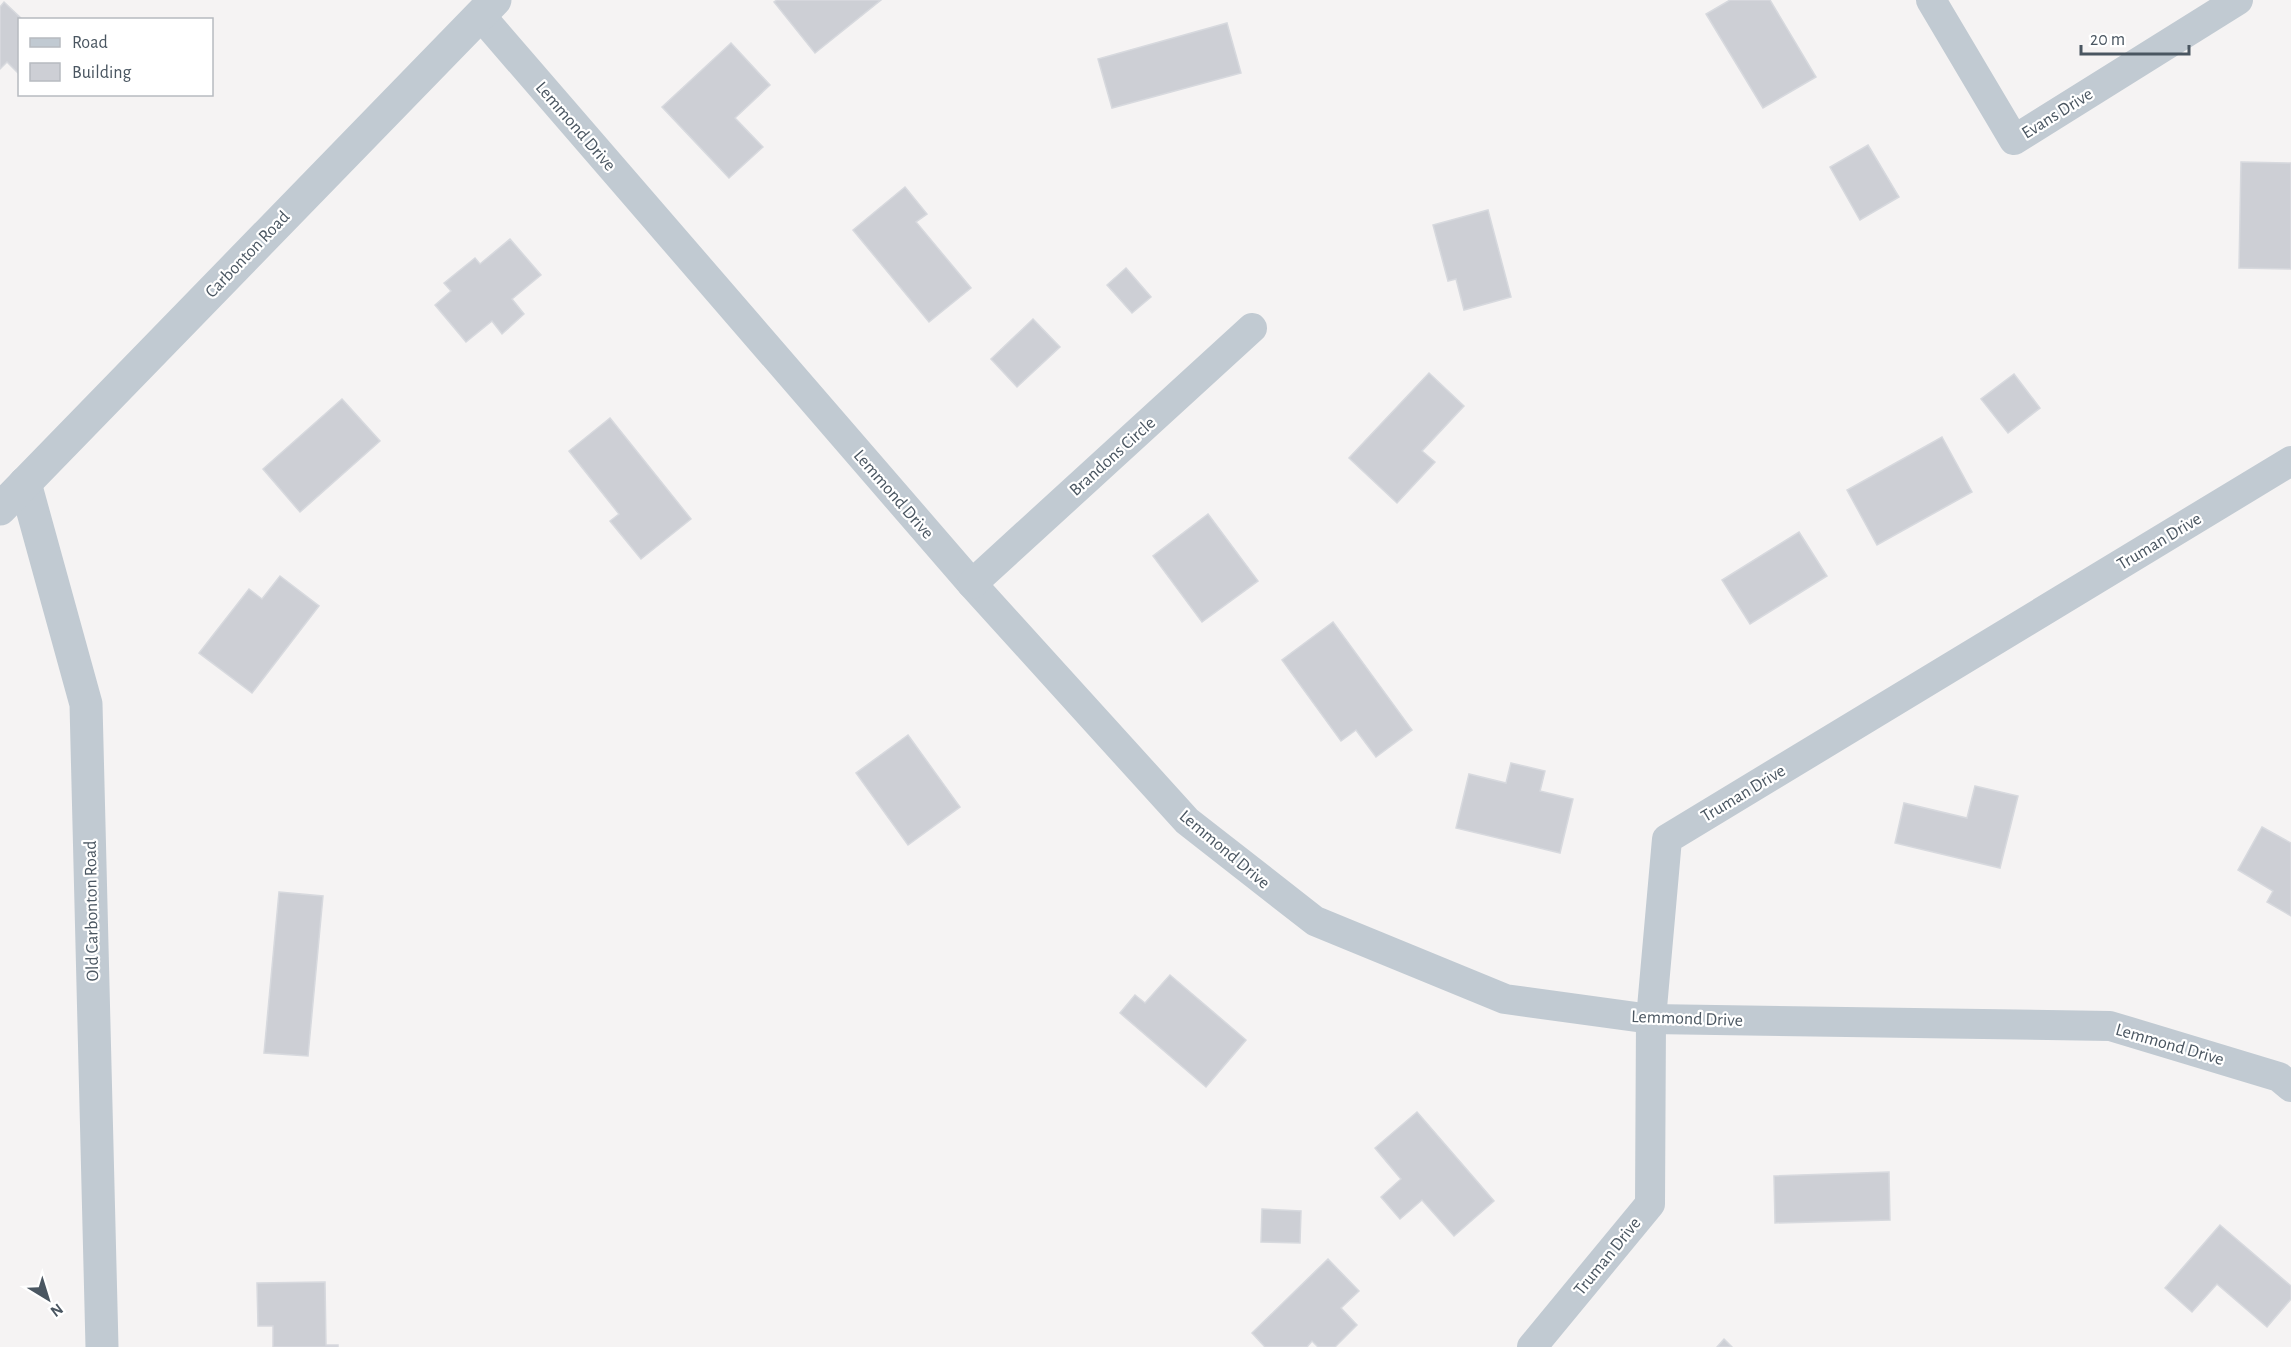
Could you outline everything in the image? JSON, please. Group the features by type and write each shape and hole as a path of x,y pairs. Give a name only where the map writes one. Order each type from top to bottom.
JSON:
{"street":[{"name":"Evans Drive","path":"1931,0 2014,140 2238,0"},
{"name":"Carbonton Road","path":"0,509 488,7"},
{"name":"Lemmond Drive","path":"488,7 972,584 1187,821 1315,921 1505,999 1651,1019 2110,1026 2279,1077 2291,1087"},
{"name":"Brandons Circle","path":"972,584 1252,328"},
{"name":"Truman Drive","path":"1532,1347 1650,1204 1651,1019 1667,839 2291,461"},
{"name":"Old Carbonton Road","path":"25,483 86,704 102,1347"}],"building":[{"path":"777,0 881,0 815,53 774,2"},
{"path":"1730,0 1770,0 1816,77 1763,108 1706,14"},
{"path":"4,2 21,18 18,18 18,73 7,62 0,69 0,7"},
{"path":"1227,23 1241,73 1112,108 1098,59"},
{"path":"731,43 770,85 735,118 763,147 729,178 662,107"},
{"path":"1868,145 1899,197 1860,220 1830,167"},
{"path":"2241,162 2291,163 2291,269 2239,268"},
{"path":"905,187 927,214 916,222 971,288 929,322 853,230"},
{"path":"1488,210 1511,297 1464,310 1456,279 1448,281 1433,225"},
{"path":"510,239 541,275 512,299 524,314 502,334 492,321 466,342 435,305 451,291 444,283 475,258 480,264"},
{"path":"1126,268 1151,297 1132,313 1107,285"},
{"path":"1033,319 1060,347 1017,387 991,359"},
{"path":"1429,373 1464,406 1422,451 1435,462 1397,503 1349,458"},
{"path":"2014,374 2040,408 2008,433 1981,399"},
{"path":"342,399 380,441 300,512 263,469"},
{"path":"610,418 691,519 641,559 610,521 619,514 569,451"},
{"path":"1942,437 1972,492 1877,545 1847,490"},
{"path":"1208,514 1258,581 1202,622 1153,556"},
{"path":"1799,532 1827,576 1750,624 1722,580"},
{"path":"280,576 319,606 252,693 199,653 249,589 262,599"},
{"path":"1333,622 1412,730 1376,757 1356,730 1341,741 1282,660"},
{"path":"908,735 960,807 908,845 856,773"},
{"path":"1511,763 1545,771 1540,791 1573,799 1560,853 1456,828 1469,774 1506,783"},
{"path":"1975,786 2018,796 2000,868 1895,843 1904,803 1967,818"},
{"path":"2262,827 2291,843 2291,916 2267,902 2273,891 2238,870"},
{"path":"279,892 323,896 308,1056 264,1053"},
{"path":"1170,975 1246,1040 1206,1087 1120,1013 1135,995 1145,1003"},
{"path":"1417,1112 1494,1201 1454,1236 1422,1200 1400,1219 1381,1197 1401,1179 1375,1148"},
{"path":"1889,1172 1890,1220 1775,1223 1774,1176"},
{"path":"1262,1209 1301,1211 1300,1243 1261,1242"},
{"path":"2220,1225 2291,1286 2291,1299 2267,1327 2217,1284 2192,1312 2165,1288"},
{"path":"1328,1259 1359,1291 1341,1308 1357,1325 1335,1347 1318,1347 1312,1341 1307,1347 1265,1347 1252,1333"},
{"path":"325,1282 326,1345 338,1345 338,1347 273,1347 273,1326 258,1326 257,1283"},
{"path":"1724,1339 1732,1347 1717,1347"}]}
